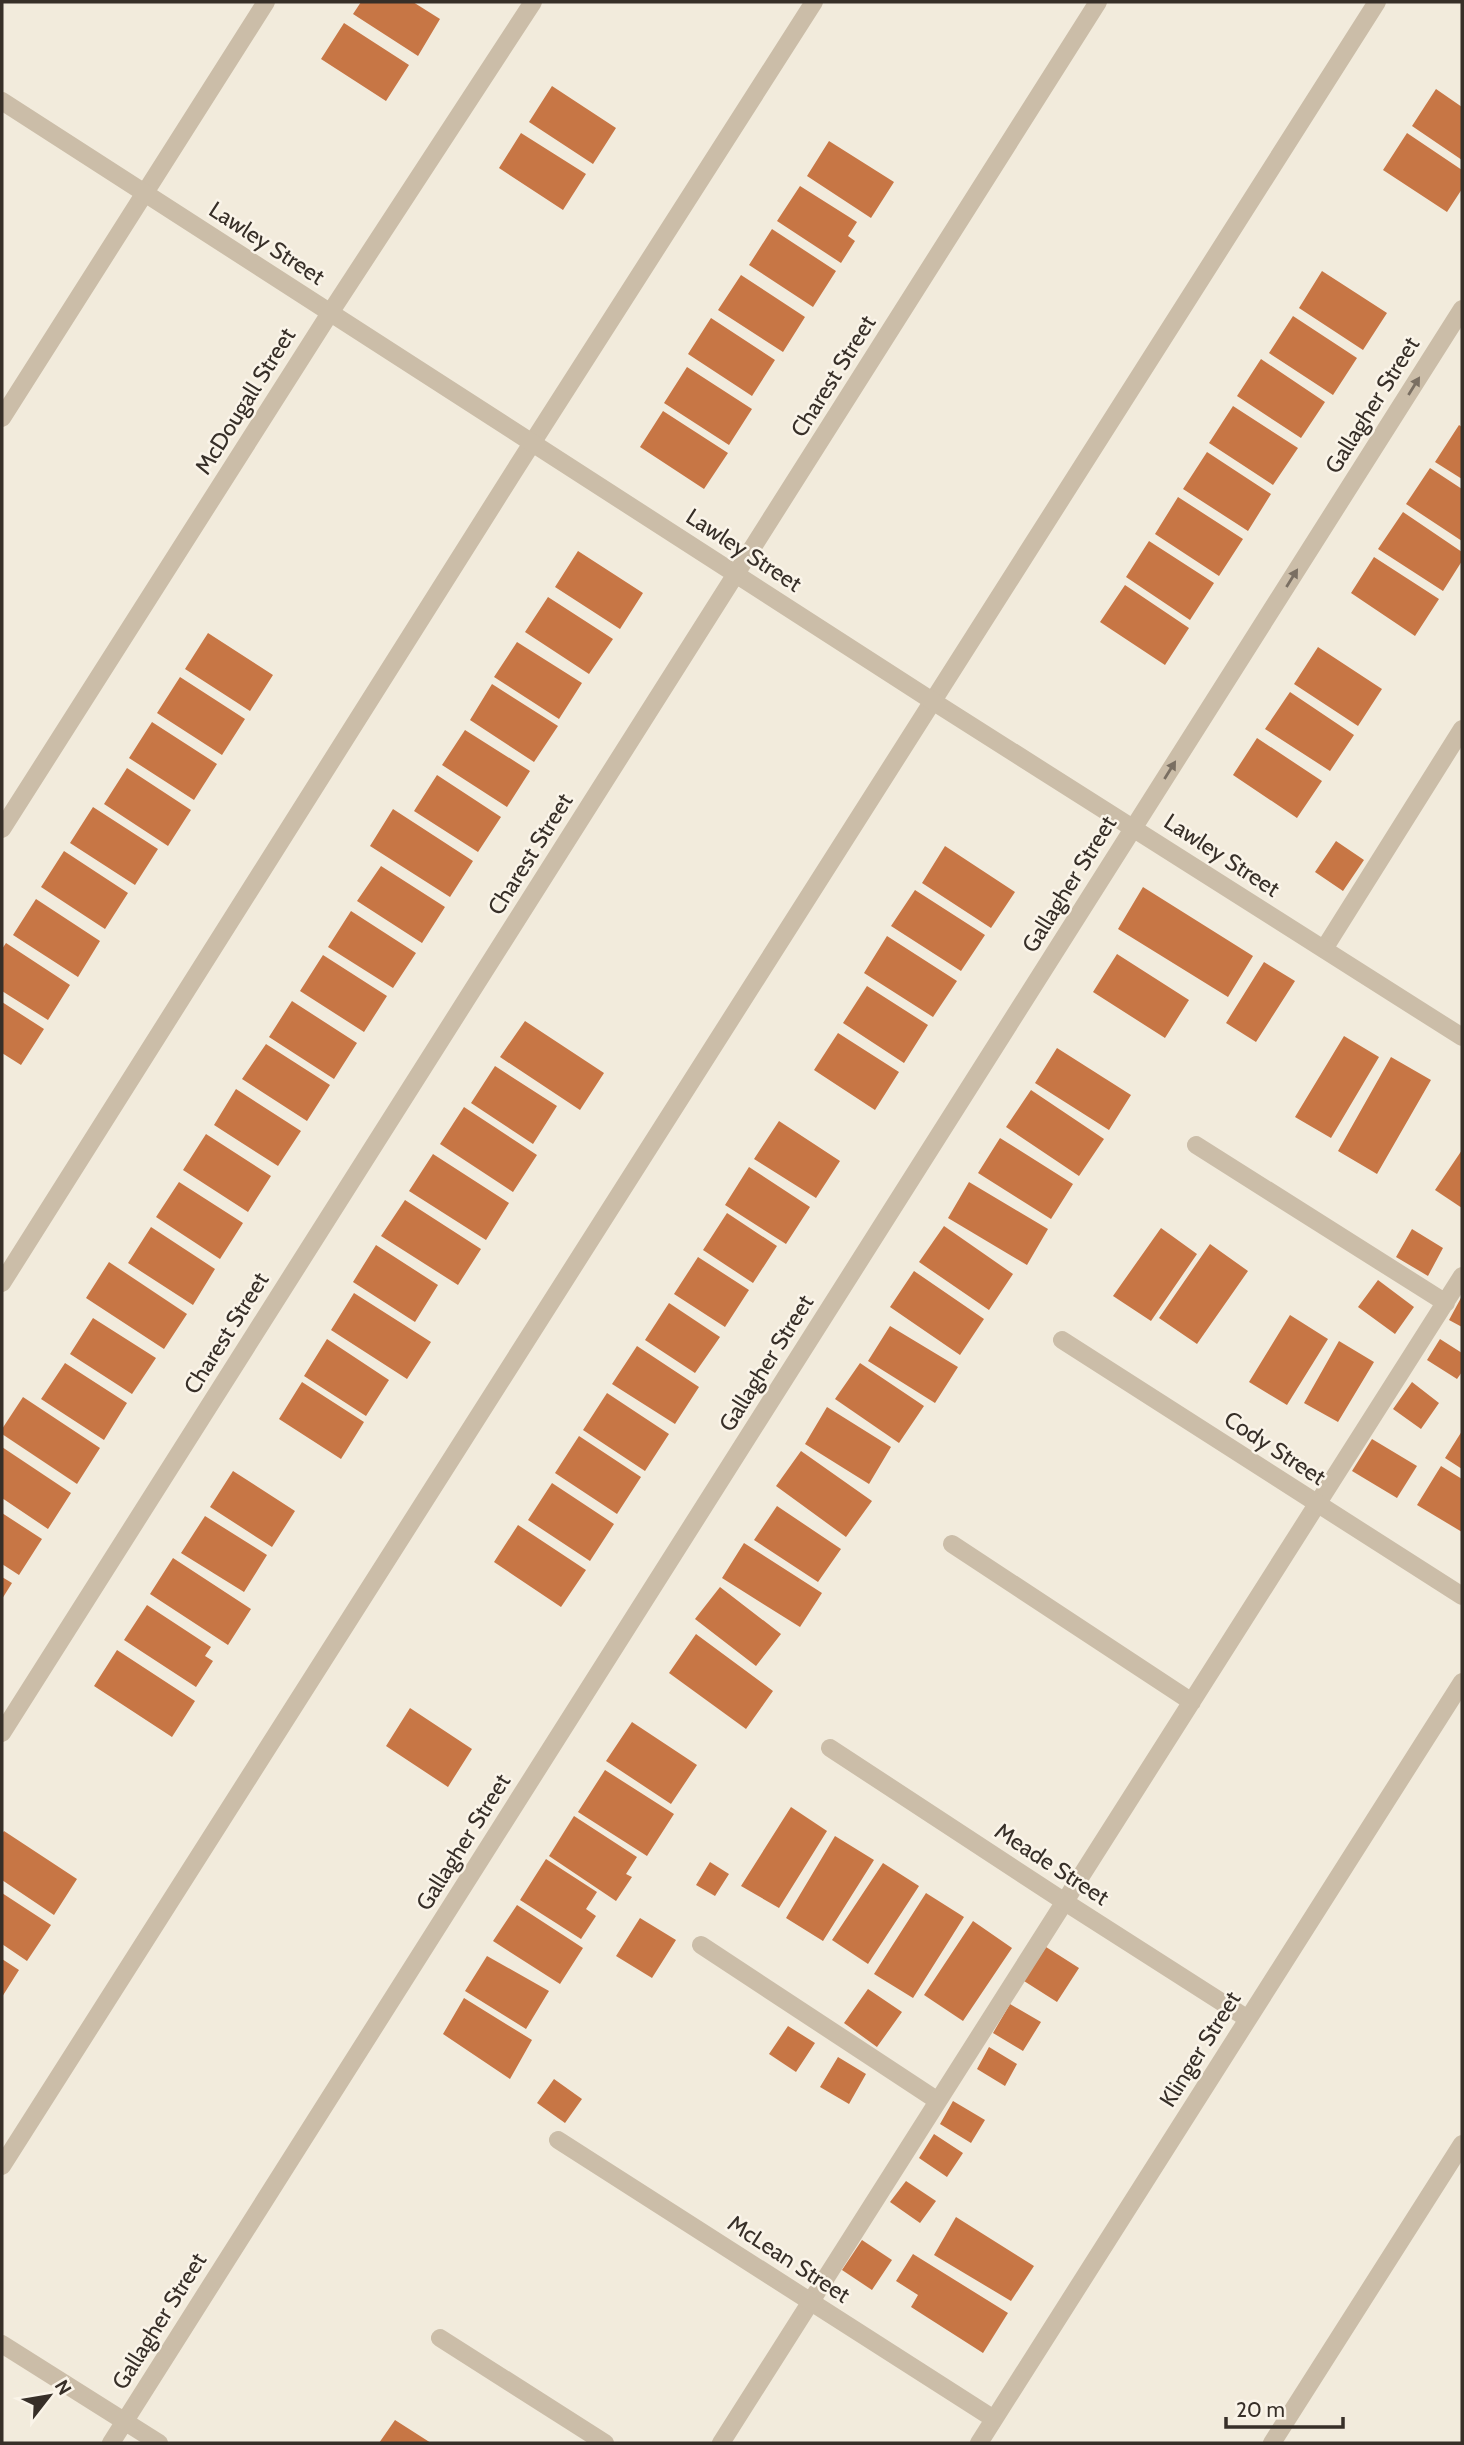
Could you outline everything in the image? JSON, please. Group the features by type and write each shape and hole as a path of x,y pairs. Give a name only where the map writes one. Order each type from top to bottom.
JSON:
{"street":[{"path":"2,418 266,2"},
{"name":"McDougall Street","path":"2,830 330,313 533,2"},
{"path":"2,1283 814,2"},
{"name":"Charest Street","path":"2,1733 1098,2"},
{"path":"2,2166 1377,2"},
{"name":"Lawley Street","path":"2,101 934,702 1462,1037"},
{"name":"Gallagher Street","path":"111,2443 1462,309"},
{"path":"1324,949 1457,749 1462,729"},
{"path":"1196,1146 1446,1303"},
{"path":"721,2443 1462,1276"},
{"name":"Cody Street","path":"1062,1340 1462,1596"},
{"path":"952,1544 1192,1702"},
{"name":"Klinger Street","path":"979,2443 1462,1682"},
{"name":"Meade Street","path":"830,1748 1248,2019"},
{"path":"701,1945 938,2101"},
{"name":"McLean Street","path":"558,2140 994,2419"},
{"path":"1272,2443 1462,2144"},
{"path":"440,2338 605,2443"},
{"path":"2,2344 159,2443"}],"building":[{"path":"361,2 413,2 440,19 418,56 353,14"},
{"path":"344,23 409,65 386,101 321,59"},
{"path":"552,86 616,128 593,164 529,122"},
{"path":"1436,89 1462,107 1462,160 1412,126"},
{"path":"521,133 586,174 563,210 499,168"},
{"path":"1407,133 1462,170 1462,189 1447,212 1383,170"},
{"path":"829,141 894,182 871,218 807,176"},
{"path":"800,186 857,222 848,236 855,241 841,263 777,221"},
{"path":"772,229 836,271 813,307 749,265"},
{"path":"1322,271 1387,313 1363,350 1299,308"},
{"path":"741,275 805,317 783,352 718,310"},
{"path":"1293,316 1357,358 1333,395 1269,353"},
{"path":"711,318 775,360 752,396 688,354"},
{"path":"1261,359 1325,402 1301,438 1237,396"},
{"path":"687,367 752,409 729,445 664,403"},
{"path":"1233,406 1298,448 1273,485 1209,443"},
{"path":"663,411 728,453 704,489 640,447"},
{"path":"1459,425 1462,427 1462,479 1435,462"},
{"path":"1207,452 1271,494 1248,531 1183,489"},
{"path":"1430,468 1462,489 1462,541 1406,504"},
{"path":"1178,497 1243,539 1219,576 1155,534"},
{"path":"1403,512 1462,552 1462,561 1443,591 1378,549"},
{"path":"1149,541 1214,583 1190,620 1126,577"},
{"path":"578,551 643,593 620,629 555,587"},
{"path":"1374,557 1439,599 1415,636 1351,593"},
{"path":"1125,585 1189,628 1165,665 1100,622"},
{"path":"548,597 613,639 589,674 525,632"},
{"path":"208,633 273,675 250,711 185,669"},
{"path":"517,642 582,683 559,719 494,677"},
{"path":"1318,647 1382,689 1358,726 1294,684"},
{"path":"180,677 245,719 222,755 157,713"},
{"path":"492,684 558,726 534,762 470,720"},
{"path":"1290,692 1354,735 1330,771 1265,729"},
{"path":"152,722 217,764 194,800 129,758"},
{"path":"465,730 530,771 507,807 442,765"},
{"path":"1257,738 1322,781 1297,818 1233,775"},
{"path":"127,768 191,810 168,846 104,804"},
{"path":"437,775 501,817 478,852 414,811"},
{"path":"93,807 158,849 135,885 70,843"},
{"path":"393,809 473,861 450,897 370,846"},
{"path":"1336,841 1364,860 1343,891 1315,872"},
{"path":"945,846 1015,892 991,928 922,883"},
{"path":"64,851 128,893 105,929 41,887"},
{"path":"381,866 445,907 422,943 357,901"},
{"path":"1143,887 1253,956 1228,997 1118,929"},
{"path":"915,890 985,935 961,971 891,926"},
{"path":"36,899 100,941 78,977 13,935"},
{"path":"351,911 416,953 393,988 328,947"},
{"path":"887,936 957,981 933,1017 864,973"},
{"path":"6,943 70,985 48,1020 2,991 2,949"},
{"path":"1117,954 1189,1000 1165,1038 1093,992"},
{"path":"323,955 387,996 364,1032 300,991"},
{"path":"1264,962 1295,981 1256,1042 1226,1023"},
{"path":"867,986 928,1025 904,1063 843,1023"},
{"path":"292,1001 357,1043 334,1079 269,1037"},
{"path":"2,1002 44,1029 21,1065 2,1053"},
{"path":"525,1021 604,1073 580,1110 500,1057"},
{"path":"838,1033 899,1072 875,1110 814,1070"},
{"path":"1344,1036 1379,1057 1331,1138 1295,1117"},
{"path":"266,1044 330,1085 307,1121 242,1079"},
{"path":"1057,1048 1131,1095 1109,1130 1035,1083"},
{"path":"1391,1057 1431,1080 1377,1174 1338,1151"},
{"path":"495,1066 557,1106 533,1144 471,1103"},
{"path":"236,1089 301,1131 278,1166 214,1125"},
{"path":"1031,1090 1104,1139 1079,1176 1006,1127"},
{"path":"464,1107 537,1155 513,1192 440,1144"},
{"path":"779,1121 840,1161 816,1198 754,1159"},
{"path":"206,1134 271,1176 248,1212 183,1170"},
{"path":"1000,1138 1073,1184 1051,1219 978,1173"},
{"path":"1462,1150 1462,1208 1435,1190"},
{"path":"433,1154 509,1203 486,1240 409,1191"},
{"path":"749,1167 810,1207 786,1244 725,1205"},
{"path":"179,1182 243,1223 220,1259 156,1217"},
{"path":"969,1182 1048,1229 1027,1265 948,1218"},
{"path":"405,1200 481,1249 458,1285 381,1236"},
{"path":"727,1213 777,1246 753,1283 703,1250"},
{"path":"944,1226 1013,1274 989,1310 919,1262"},
{"path":"151,1227 215,1269 193,1305 128,1263"},
{"path":"1161,1228 1197,1254 1151,1321 1113,1296"},
{"path":"1412,1229 1443,1248 1428,1276 1396,1257"},
{"path":"1210,1244 1248,1271 1197,1344 1159,1318"},
{"path":"376,1245 438,1285 415,1322 353,1282"},
{"path":"698,1257 749,1290 725,1327 674,1294"},
{"path":"109,1262 187,1314 164,1349 86,1298"},
{"path":"914,1271 984,1319 960,1355 890,1307"},
{"path":"1378,1280 1414,1307 1395,1334 1358,1307"},
{"path":"354,1293 431,1342 407,1379 331,1330"},
{"path":"1462,1296 1462,1327 1449,1320"},
{"path":"669,1303 720,1337 695,1373 645,1340"},
{"path":"1290,1315 1328,1339 1287,1405 1249,1382"},
{"path":"93,1318 156,1358 132,1394 70,1354"},
{"path":"890,1326 958,1367 935,1403 868,1361"},
{"path":"327,1339 389,1380 366,1416 304,1376"},
{"path":"1440,1339 1462,1353 1462,1372 1457,1379 1427,1360"},
{"path":"1339,1341 1374,1362 1338,1422 1304,1403"},
{"path":"637,1346 699,1387 675,1424 612,1384"},
{"path":"65,1363 127,1403 104,1440 41,1399"},
{"path":"860,1363 924,1406 899,1443 835,1399"},
{"path":"302,1382 364,1422 341,1459 279,1419"},
{"path":"1412,1382 1439,1403 1421,1429 1393,1409"},
{"path":"607,1393 669,1434 645,1471 583,1430"},
{"path":"23,1397 100,1448 77,1484 2,1434 2,1429"},
{"path":"827,1407 891,1447 869,1484 805,1444"},
{"path":"1462,1431 1462,1469 1445,1458"},
{"path":"579,1436 641,1477 617,1514 555,1473"},
{"path":"1372,1439 1417,1466 1397,1498 1352,1471"},
{"path":"2,1447 71,1493 48,1529 2,1498"},
{"path":"801,1451 872,1501 846,1537 776,1486"},
{"path":"1441,1466 1462,1479 1462,1532 1417,1505"},
{"path":"233,1471 295,1511 272,1547 210,1507"},
{"path":"552,1483 614,1524 590,1561 528,1520"},
{"path":"777,1506 841,1549 818,1582 754,1540"},
{"path":"2,1513 42,1539 19,1575 2,1564"},
{"path":"205,1516 267,1555 244,1592 181,1553"},
{"path":"518,1525 586,1570 561,1607 494,1562"},
{"path":"744,1543 822,1593 800,1627 722,1578"},
{"path":"173,1558 251,1609 228,1645 150,1594"},
{"path":"2,1577 12,1583 2,1599"},
{"path":"720,1587 781,1634 756,1666 695,1619"},
{"path":"147,1605 211,1647 205,1656 213,1661 196,1687 124,1640"},
{"path":"696,1634 773,1691 746,1729 669,1673"},
{"path":"117,1650 195,1701 172,1737 94,1686"},
{"path":"410,1708 472,1749 448,1787 386,1746"},
{"path":"632,1722 697,1765 671,1804 606,1761"},
{"path":"605,1770 674,1814 647,1856 578,1812"},
{"path":"791,1807 827,1831 779,1908 741,1886"},
{"path":"574,1816 637,1857 626,1874 632,1877 616,1901 549,1856"},
{"path":"4,1831 77,1879 54,1915 2,1880"},
{"path":"835,1836 874,1860 823,1941 786,1918"},
{"path":"546,1859 597,1892 586,1909 596,1916 581,1939 520,1900"},
{"path":"710,1862 729,1874 715,1896 696,1885"},
{"path":"883,1863 919,1886 868,1964 832,1940"},
{"path":"2,1893 51,1925 27,1961 2,1944"},
{"path":"926,1893 964,1917 913,1998 874,1974"},
{"path":"517,1905 583,1948 560,1984 493,1941"},
{"path":"640,1918 676,1940 652,1978 616,1956"},
{"path":"973,1921 1012,1948 963,2021 924,1995"},
{"path":"1046,1947 1079,1968 1057,2002 1024,1981"},
{"path":"487,1956 549,1991 526,2029 465,1991"},
{"path":"2,1959 19,1970 2,1997"},
{"path":"868,1989 902,2012 877,2047 844,2023"},
{"path":"464,1998 532,2040 510,2079 443,2034"},
{"path":"1010,2004 1041,2022 1023,2051 993,2033"},
{"path":"788,2026 815,2043 796,2072 769,2054"},
{"path":"989,2047 1017,2064 1005,2086 977,2069"},
{"path":"838,2057 866,2074 849,2104 820,2087"},
{"path":"554,2079 582,2099 565,2123 537,2103"},
{"path":"953,2101 985,2120 971,2143 940,2124"},
{"path":"934,2134 963,2153 947,2177 919,2158"},
{"path":"906,2181 936,2201 920,2223 890,2202"},
{"path":"956,2217 1034,2266 1011,2301 934,2255"},
{"path":"862,2240 892,2260 872,2290 842,2270"},
{"path":"913,2254 1008,2313 983,2353 911,2307 918,2295 896,2281"},
{"path":"395,2420 431,2443 379,2443"}]}
